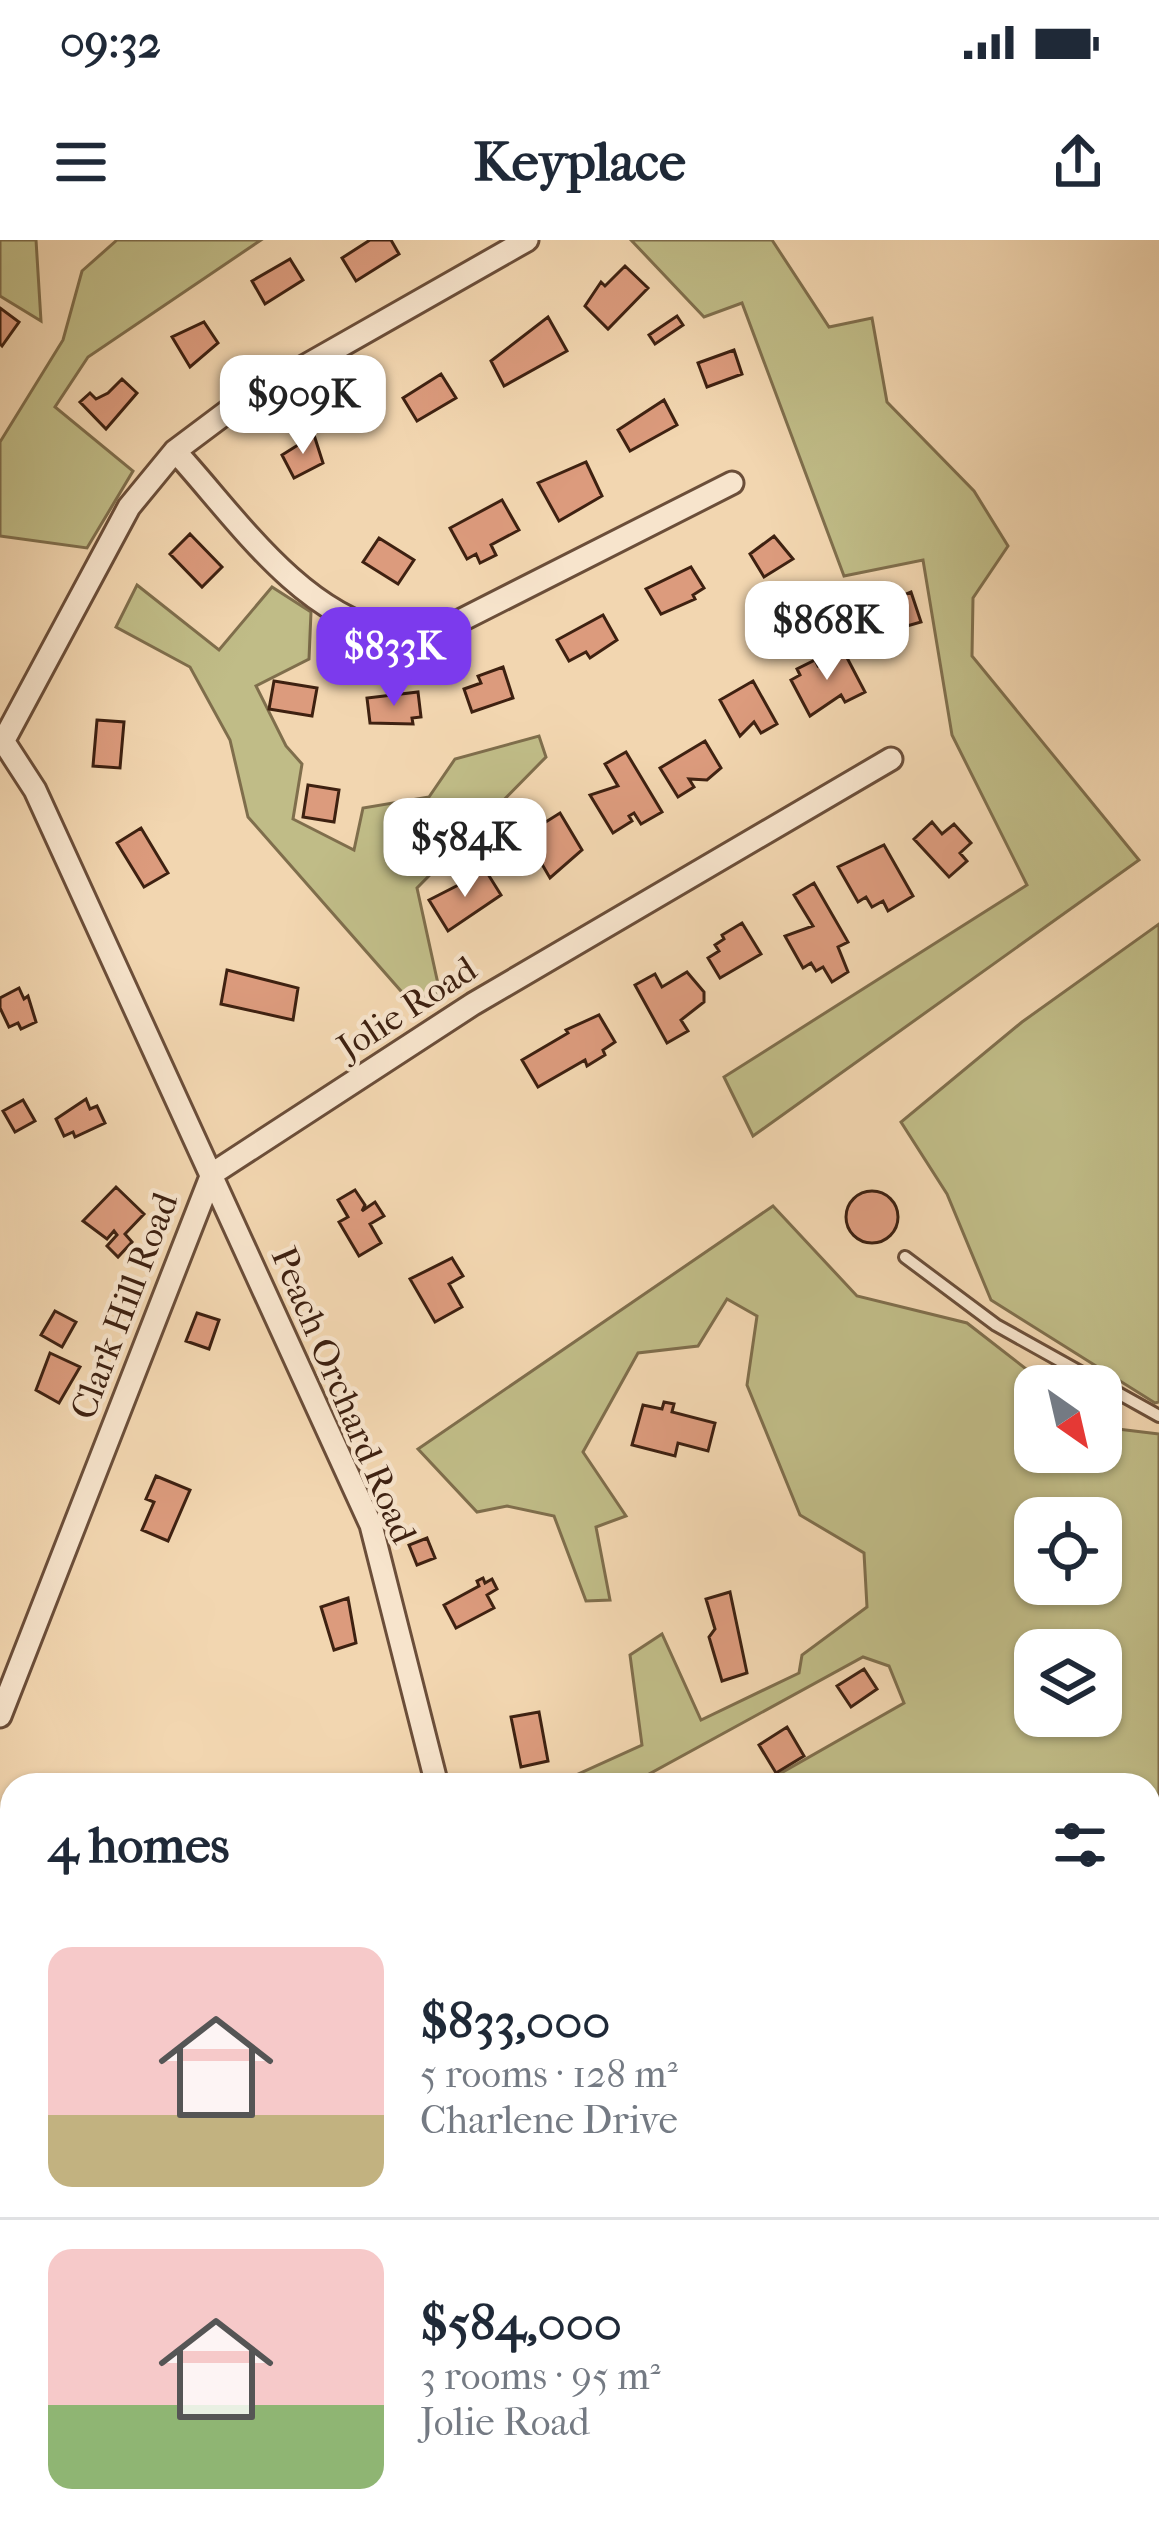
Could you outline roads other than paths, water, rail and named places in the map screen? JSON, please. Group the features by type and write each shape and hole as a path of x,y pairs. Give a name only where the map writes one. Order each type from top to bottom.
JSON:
{"street":[{"path":"2,737 129,507 176,452 235,406 527,240"},
{"path":"176,452 290,576 328,605 386,632 432,635 732,483"},
{"name":"Clark Hill Road","path":"0,1716 212,1174 35,790 2,737"},
{"name":"Jolie Road","path":"212,1174 473,1004 891,759"},
{"name":"Peach Orchard Road","path":"212,1174 371,1525 433,1773"}],"lane":[{"path":"905,1257 996,1325 1159,1416"}]}
